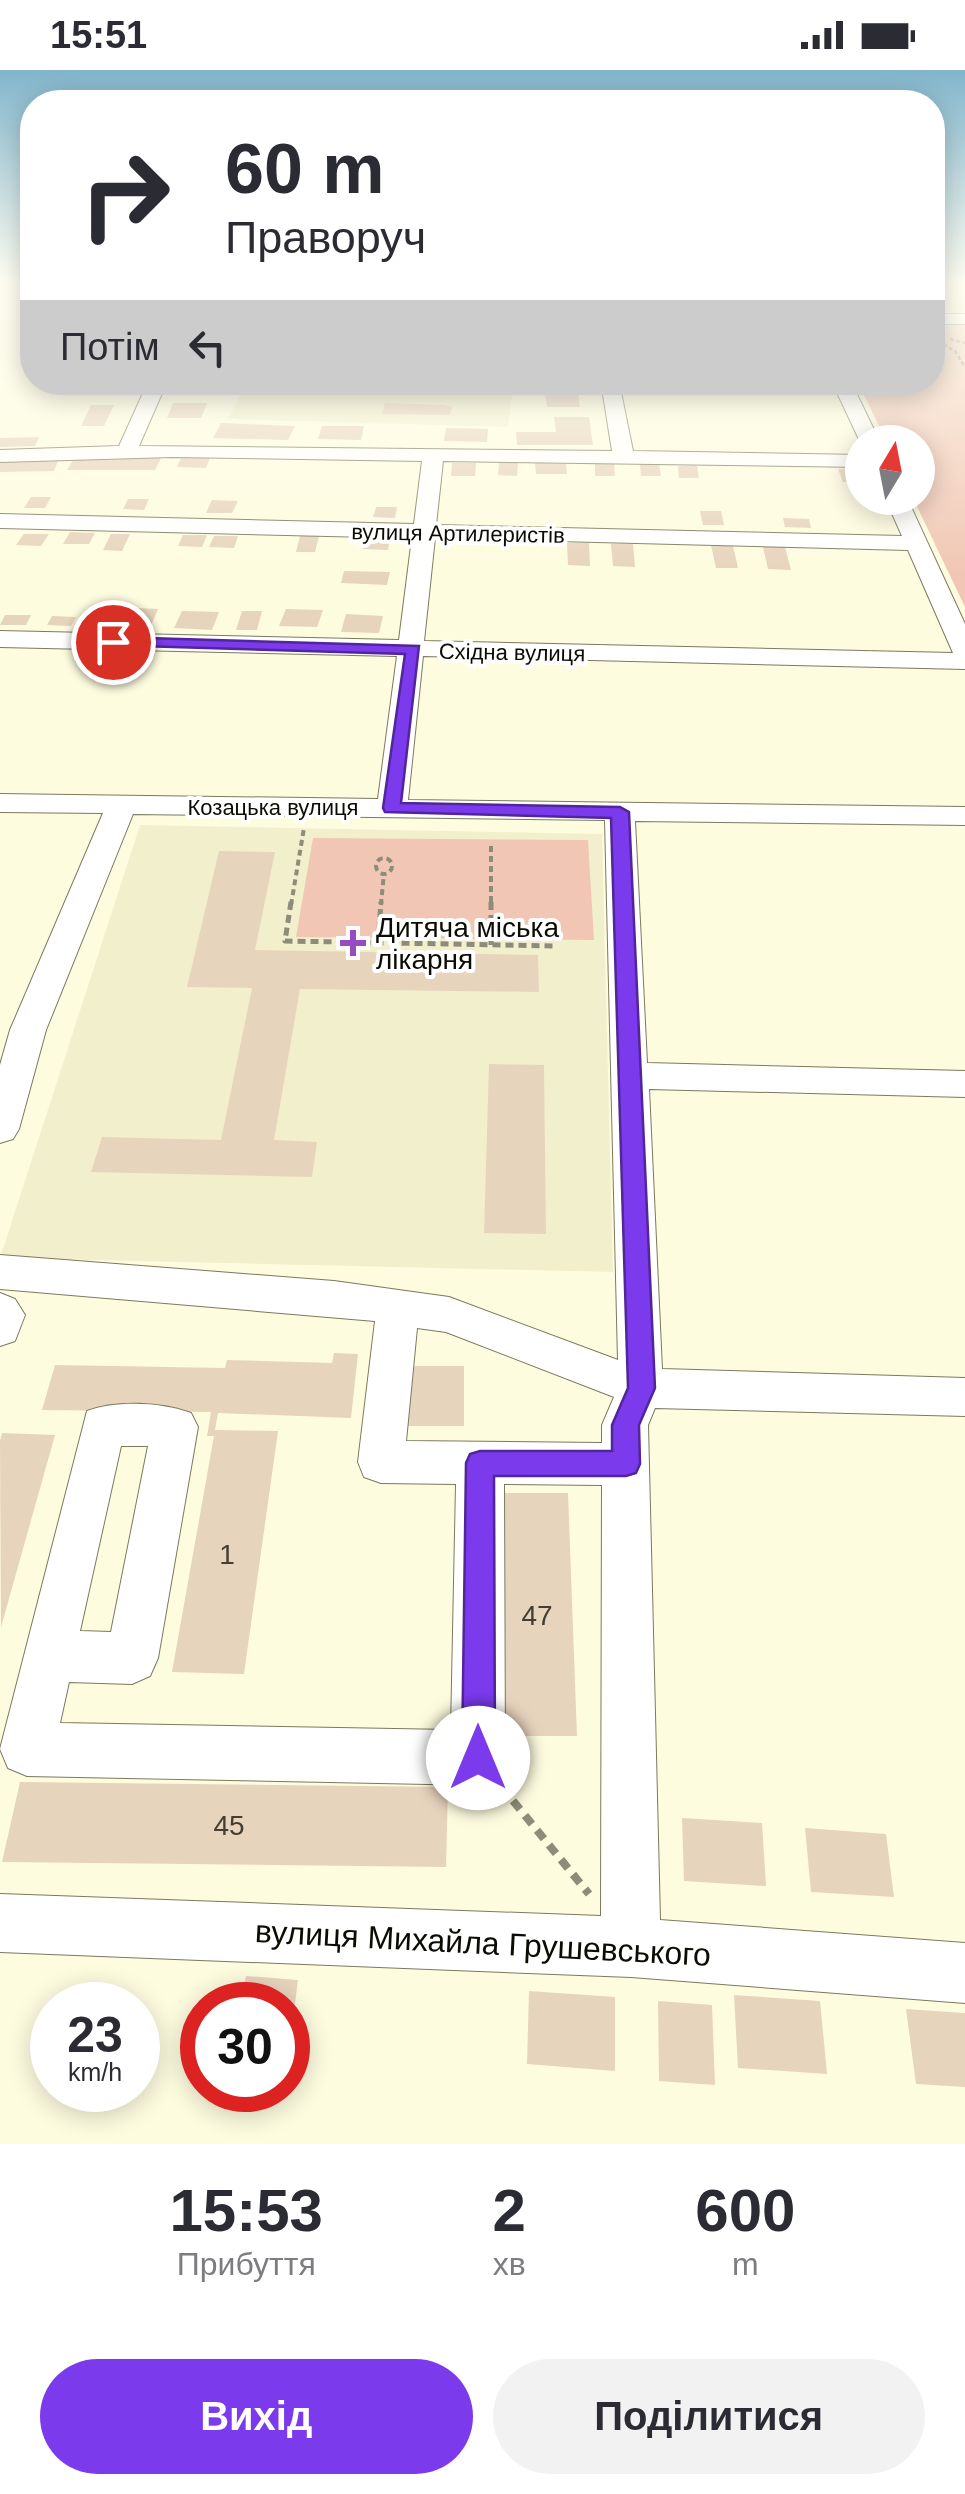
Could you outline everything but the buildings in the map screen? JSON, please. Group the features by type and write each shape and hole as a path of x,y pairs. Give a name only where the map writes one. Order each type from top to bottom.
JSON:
{"street":[{"path":"127,451 152,395"},
{"path":"612,395 624,460"},
{"path":"847,395 862,425"},
{"path":"0,456 127,451 845,461"},
{"path":"392,808 414,650 434,456"},
{"path":"904,515 965,652"},
{"name":"вулиця Артилеристів","path":"0,521 916,543"},
{"name":"Східна вулиця","path":"0,639 965,661"},
{"name":"Козацька вулиця","path":"0,802 965,816"},
{"path":"0,1129 14,1030 121,806"},
{"path":"620,812 641,1388 626,1425 631,1946"},
{"path":"631,1076 965,1084"},
{"path":"0,1272 334,1298 449,1315 641,1388 965,1397"},
{"path":"398,1308 380,1462 626,1464"},
{"path":"0,1311 4,1315 0,1328"},
{"path":"49,1656 14,1758 478,1758 480,1463"},
{"name":"вулиця Михайла Грушевського","path":"0,1923 631,1946 965,1973"}],"path":[{"path":"305,824 285,942 557,946"},
{"path":"491,846 491,945"},
{"path":"378,943 384,872"},
{"path":"478,1758 631,1946"}],"shaded area":[{"path":"945,381 965,381 965,607 921,515 935,515 935,425 879,425 864,395 945,395"},
{"path":"241,395 512,395 508,427 228,419"},
{"name":"Дитяча міська лікарня","path":"140,825 602,834 613,1272 0,1258"},
{"path":"313,838 588,840 594,940 296,937"}],"place":[{"name":"Дитяча міська лікарня","path":"353,943"}],"route":[{"path":"113,642 414,650 392,808 620,812 641,1388 626,1425 626,1464 480,1463 478,1758"}]}
